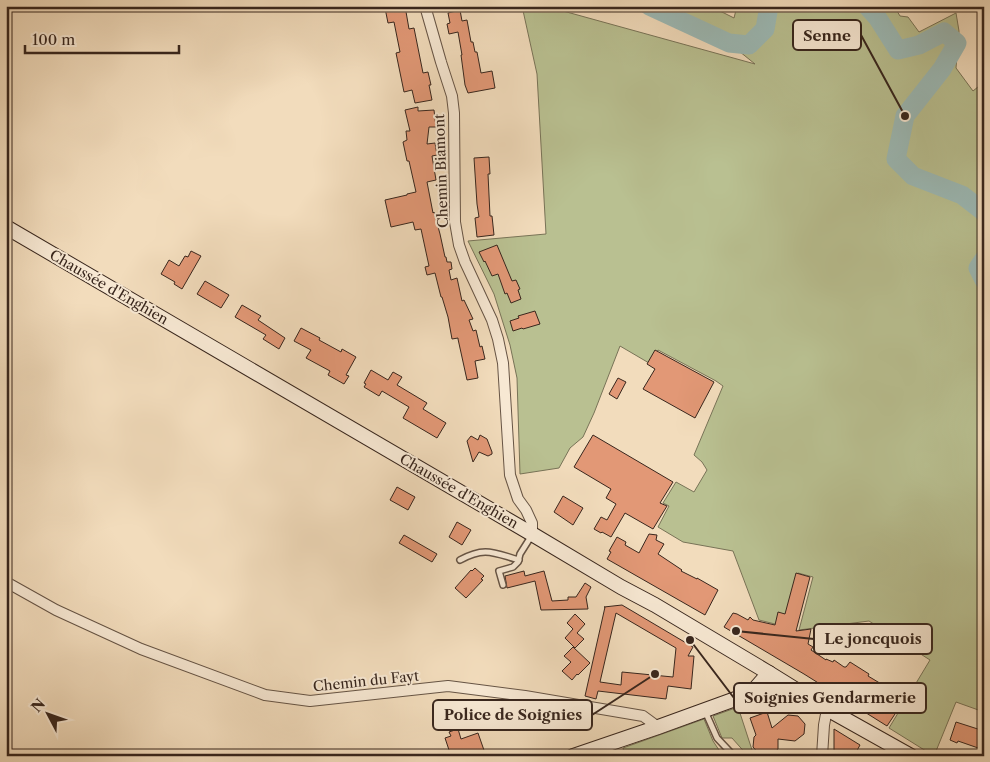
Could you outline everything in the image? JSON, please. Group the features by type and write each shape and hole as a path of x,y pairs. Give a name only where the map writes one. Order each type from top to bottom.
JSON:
{"main road":[{"name":"Chaussée d'Enghien","path":"6,227 769,672 827,709 911,756"},
{"path":"573,756 738,698 754,690 769,672"}],"street":[{"name":"Chemin Biamont","path":"425,6 452,96 454,113 455,222 459,245 492,320 498,339 503,363 510,475 518,499 532,523 532,534"},
{"name":"Chemin du Fayt","path":"6,582 56,610 141,649 265,694 310,701 448,686 525,696 642,716 658,727"},
{"path":"822,756 827,709"}],"lane":[{"path":"503,585 499,570 513,567 518,562 520,554 532,534"},
{"path":"460,560 483,551 519,560"},
{"path":"705,710 717,738 734,756"}],"green space":[{"path":"522,6 545,6 755,64 729,43 649,6 710,6 734,18 737,6 894,6 900,16 908,17 919,32 956,13 959,31 956,68 973,91 984,82 984,712 956,702 934,756 889,728 930,660 869,621 799,630 813,577 798,573 783,626 759,620 733,551 683,542 658,527 669,506 663,503 676,482 694,492 707,470 694,455 723,386 716,381 658,350 649,363 620,346 583,437 570,448 559,468 520,474 517,378 510,345 494,294 468,241 546,234 537,74"},
{"path":"738,707 754,756 748,756 732,738 722,738 713,716"},
{"path":"704,719 713,741 723,756 625,756 623,748"}],"building":[{"path":"405,6 409,29 414,28 423,73 428,72 432,100 415,103 412,90 404,92 396,53 400,52 394,22 388,23 385,8"},
{"path":"460,10 462,21 467,20 471,42 473,42 475,52 477,52 481,73 492,71 495,88 468,93 465,85 458,32 449,34 447,24 450,23 448,13"},
{"path":"418,107 418,111 434,110 436,127 429,127 427,144 435,143 437,155 432,156 436,180 427,182 445,257 447,262 451,262 452,269 449,270 451,280 457,278 462,301 464,300 473,319 469,320 473,331 476,330 480,347 482,346 485,359 475,361 478,378 467,380 458,338 452,339 448,317 435,273 427,275 425,267 429,266 421,229 415,230 413,222 391,227 385,200 416,192 403,142 407,140 406,131 410,131 405,110"},
{"path":"489,157 490,216 492,216 494,235 477,237 475,218 479,217 474,158"},
{"path":"497,245 512,281 516,280 520,289 518,290 521,299 511,303 507,293 505,294 498,274 492,276 479,252"},
{"path":"191,251 201,256 182,289 174,284 175,282 161,274 169,260 179,266 185,256 188,257"},
{"path":"205,281 229,295 221,308 197,294"},
{"path":"242,305 261,316 258,320 285,338 279,349 263,339 266,335 235,317"},
{"path":"535,311 540,324 513,331 510,321 519,318 518,316"},
{"path":"301,328 341,352 342,349 356,357 346,375 349,376 344,384 328,375 330,371 306,358 311,350 294,341"},
{"path":"655,350 714,382 695,418 643,389 655,369 647,364"},
{"path":"371,370 388,380 393,372 402,377 397,385 427,403 423,409 446,423 437,438 403,418 409,407 382,391 379,396 364,387 366,384 364,383"},
{"path":"618,378 626,382 617,399 609,394"},
{"path":"480,435 487,439 492,454 488,456 479,452 473,462 467,441 471,436 478,440"},
{"path":"593,435 673,482 660,503 667,506 653,529 625,513 611,537 594,529 601,517 607,520 616,504 606,498 611,489 574,467"},
{"path":"397,487 415,497 408,510 390,500"},
{"path":"563,496 583,508 573,525 554,512"},
{"path":"457,522 471,530 462,545 449,537"},
{"path":"649,534 657,535 656,540 664,544 658,554 681,571 718,590 705,615 607,559 617,537 626,542 625,545 639,553"},
{"path":"404,535 437,554 432,562 399,543"},
{"path":"475,568 484,576 481,579 483,580 466,598 455,588"},
{"path":"524,571 525,576 544,571 552,601 568,600 568,597 576,597 585,583 591,587 586,597 588,609 541,610 535,581 507,588 505,576"},
{"path":"796,573 810,577 796,631 811,629 808,644 813,647 811,650 826,660 833,662 834,660 844,667 850,662 900,698 892,711 895,714 887,726 724,627 733,613 748,620 750,617 753,620 775,625 778,612 785,614"},
{"path":"622,605 693,647 688,656 694,656 691,689 668,686 666,699 598,691 596,699 585,696 604,607","holes":["616,613 676,648 673,677 622,672 621,685 600,682"]},
{"path":"575,614 585,624 577,633 584,639 575,648 565,638 573,629 567,623"},
{"path":"573,647 590,663 572,680 562,671 571,662 564,656"},
{"path":"767,712 772,728 788,715 798,716 805,724 804,734 795,741 778,739 778,749 770,756 760,755 753,747 756,735 750,718"},
{"path":"956,722 984,731 984,750 950,740"},
{"path":"458,729 461,739 478,733 486,756 451,756 445,738 451,736 449,732"},
{"path":"834,729 860,745 854,756 834,756"}],"waterway":[{"path":"649,6 729,43 749,45 765,29 769,6"},
{"path":"867,6 877,17 898,50 919,45 944,32 957,43 942,69 905,116 896,159 913,176 962,195 984,212"},
{"path":"984,259 978,268 984,280"}],"place":[{"name":"Senne","path":"905,116"},
{"name":"Le joncquois","path":"736,631"},
{"name":"Soignies Gendarmerie","path":"690,640"},
{"name":"Police de Soignies","path":"655,674"}]}
